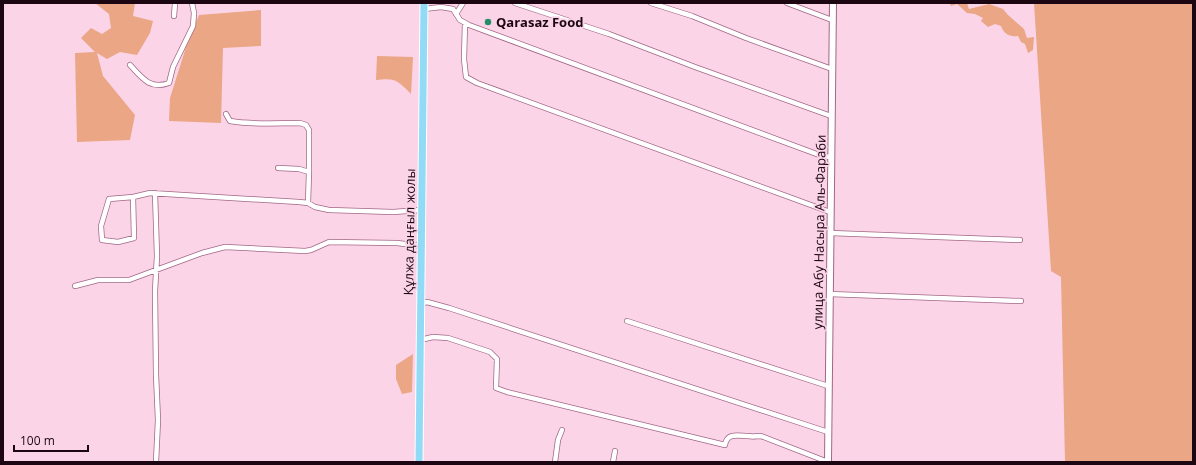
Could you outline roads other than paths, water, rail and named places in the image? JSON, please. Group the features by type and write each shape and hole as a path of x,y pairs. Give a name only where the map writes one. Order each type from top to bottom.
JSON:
{"main road":[{"name":"Құлжа даңғыл жолы","path":"419,462 424,6"}],"street":[{"path":"174,16 175,3"},
{"path":"130,65 149,84 161,86 169,83 173,67 193,26 194,13 192,3"},
{"path":"456,14 463,3"},
{"path":"515,3 609,34 831,116"},
{"path":"651,3 692,16 746,38 832,69"},
{"path":"786,3 832,20"},
{"name":"улица Абу Насыра Аль-Фараби","path":"828,462 828,294 833,3"},
{"path":"424,6 453,9 460,20 466,23 822,156 831,157"},
{"path":"466,23 464,59 466,77 477,83 830,212"},
{"path":"226,114 230,120 253,124 300,123 306,125 309,130 308,203"},
{"path":"278,168 299,168 308,172"},
{"path":"133,197 134,238 118,242 102,240 101,226 109,199 154,193 308,203 315,207 329,210 393,212 421,210"},
{"path":"154,193 157,256 155,329 158,420 156,462"},
{"path":"830,233 1020,240"},
{"path":"75,286 98,280 129,280 225,247 311,250 329,242 397,243 421,246"},
{"path":"828,294 1021,301"},
{"path":"420,304 427,302 448,308 828,432"},
{"path":"627,321 828,386"},
{"path":"420,340 432,337 448,338 490,352 497,359 496,388 507,392 725,445 728,438 734,435 750,437 754,435 761,436 828,462"},
{"path":"555,462 558,440 562,430"},
{"path":"613,462 615,452"}],"place":[{"name":"Qarasaz Food","path":"488,22"}]}
